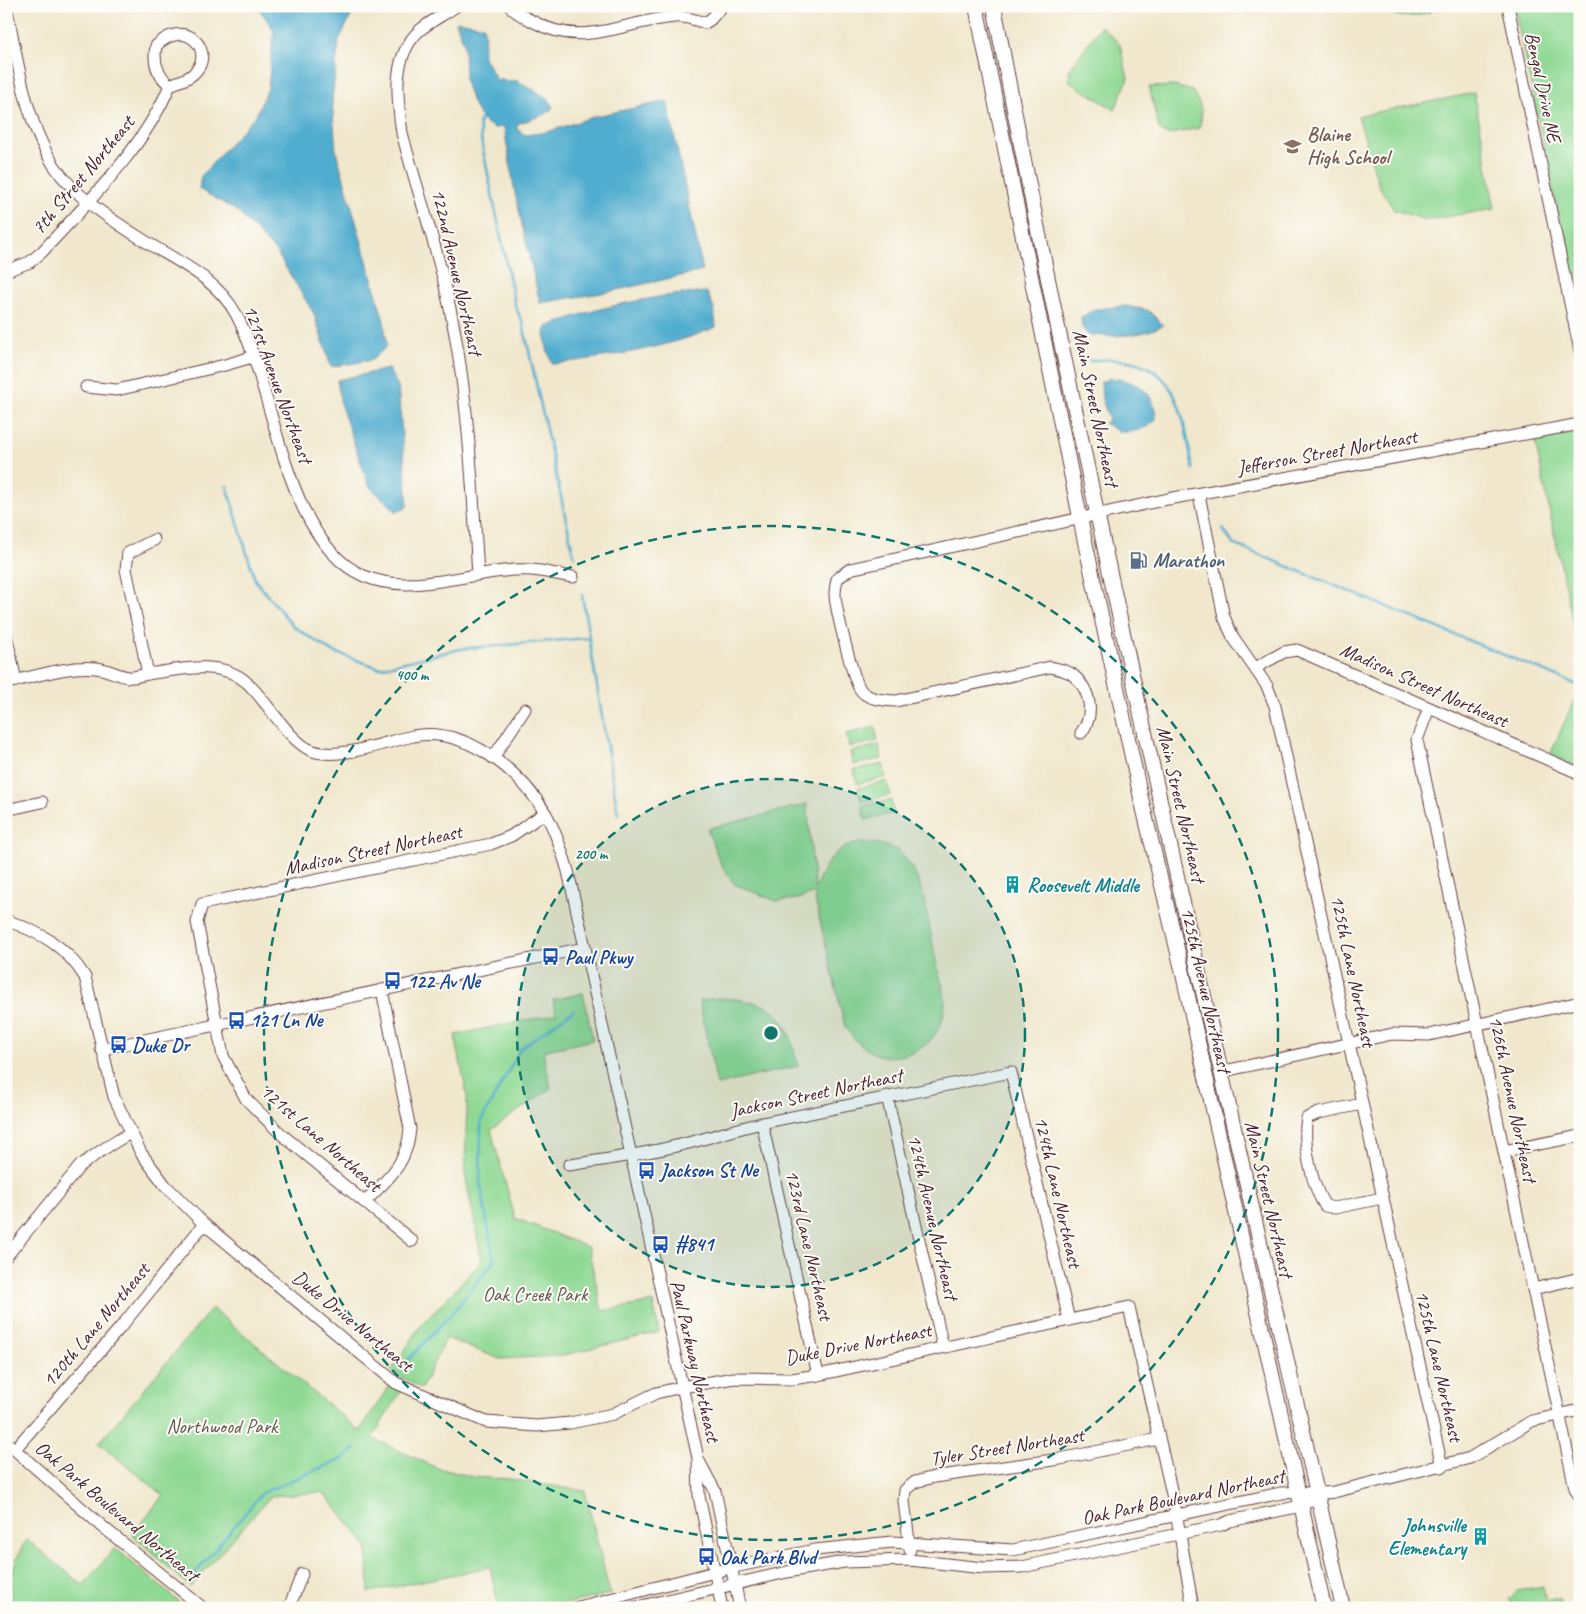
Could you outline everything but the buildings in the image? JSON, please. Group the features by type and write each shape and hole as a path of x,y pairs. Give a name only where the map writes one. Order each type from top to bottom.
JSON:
{"main road":[{"name":"Main Street Northeast","path":"976,6 1081,518"},
{"name":"Main Street Northeast","path":"994,6 1029,190 1118,615 1342,1608"},
{"name":"125th Avenue Northeast","path":"1081,518 1141,798 1181,965 1215,1120"},
{"name":"Main Street Northeast","path":"1215,1120 1324,1608"}],"street":[{"name":"121st Avenue Northeast","path":"6,6 30,112 38,137 54,166 87,201 140,238 210,281 236,314 252,356 300,503 324,545 337,560 363,576 388,584 410,584 478,574"},
{"name":"122nd Avenue Northeast","path":"456,6 420,30 405,51 401,58 399,72 398,107 404,140 428,221 447,296 457,348 471,466 478,574"},
{"path":"510,6 544,28 560,33 581,34 602,33 676,16 705,23 722,6"},
{"name":"Bengal Drive NE","path":"1508,6 1580,351"},
{"path":"182,33 192,37 198,45 202,59 194,74 170,85 164,80 155,63 156,46 170,34 182,33"},
{"name":"7th Street Northeast","path":"6,271 30,262 42,252 87,201 128,154 149,125 170,85"},
{"path":"86,387 117,390 226,365 252,356"},
{"name":"Jefferson Street Northeast","path":"1081,733 1088,724 1091,712 1088,698 1073,675 1050,667 896,701 874,699 866,695 860,690 851,670 835,596 837,579 850,569 1168,499 1199,495 1580,424"},
{"name":"125th Lane Northeast","path":"1199,495 1224,618 1233,637 1267,686 1275,706 1442,1467"},
{"path":"148,674 126,569 128,553 154,540"},
{"path":"478,574 532,570 572,577"},
{"path":"6,634 11,682 72,669 95,668 129,677 204,668 229,671 246,681 292,735 311,751 323,753 345,752 416,736 438,735 461,741 494,758 530,792 546,813"},
{"name":"Madison Street Northeast","path":"1255,668 1284,652 1297,650 1579,775"},
{"name":"126th Avenue Northeast","path":"1429,708 1417,740 1532,1289 1575,1488 1580,1498"},
{"path":"494,758 525,709"},
{"path":"6,810 42,802"},
{"name":"Madison Street Northeast","path":"202,904 491,844 517,833 546,813"},
{"name":"Paul Parkway Northeast","path":"546,813 568,871 698,1458 699,1496 722,1608"},
{"name":"121st Lane Northeast","path":"202,904 197,922 223,1056 246,1099 280,1133 412,1241"},
{"name":"Duke Drive Northeast","path":"6,920 28,928 62,947 75,960 85,977 114,1097 130,1133 165,1185 204,1224 396,1383 486,1422 537,1426 570,1423 613,1414 656,1393 682,1387 734,1378 792,1379 1129,1307 1158,1439"},
{"path":"101,1049 217,1023 584,948"},
{"path":"365,1202 401,1164 408,1145 410,1129 382,990"},
{"path":"1220,1072 1392,1034 1429,1035 1580,1002"},
{"name":"Jackson Street Northeast","path":"630,1156 711,1137 728,1130 1012,1072"},
{"name":"124th Lane Northeast","path":"1012,1072 1069,1320"},
{"name":"124th Avenue Northeast","path":"887,1096 943,1347"},
{"path":"1362,1104 1319,1113 1307,1118 1304,1132 1318,1195 1325,1206 1335,1208 1382,1198"},
{"name":"123rd Lane Northeast","path":"762,1123 818,1374"},
{"path":"6,1257 80,1166 130,1133"},
{"path":"1504,1151 1580,1136"},
{"path":"569,1165 630,1156"},
{"name":"120th Lane Northeast","path":"10,1446 120,1328 204,1224"},
{"path":"1532,1289 1580,1278"},
{"path":"1317,1495 1442,1467 1470,1458 1532,1421 1580,1410"},
{"path":"1158,1439 1181,1533 1193,1608"},
{"name":"Tyler Street Northeast","path":"910,1560 904,1501 905,1490 915,1482 941,1476 1060,1459 1158,1439"},
{"name":"Oak Park Boulevard Northeast","path":"10,1446 103,1527 203,1608"},
{"name":"Paul Parkway Northeast","path":"698,1458 714,1491 740,1608"},
{"name":"Oak Park Boulevard Northeast","path":"574,1608 597,1600 731,1568 834,1547 873,1543 909,1543 1012,1550 1297,1491 1317,1495"},
{"name":"Oak Park Boulevard Northeast","path":"633,1608 844,1562 910,1560 984,1568 1013,1568 1041,1564 1301,1506 1317,1495"},
{"path":"289,1608 302,1574"}],"green space":[{"path":"1377,6 1440,6 1416,16 1400,16 1384,11"},
{"path":"1514,6 1580,6 1580,318"},
{"path":"1101,26 1120,44 1128,79 1115,110 1070,82 1069,70"},
{"path":"1175,86 1192,91 1195,95 1201,109 1201,123 1199,128 1167,135 1159,129 1149,87"},
{"path":"1474,93 1495,209 1426,220 1394,210 1379,186 1358,116"},
{"path":"1580,432 1580,658 1535,441"},
{"path":"1577,694 1580,695 1580,768 1550,755"},
{"path":"875,727 878,741 849,747 846,734"},
{"path":"879,745 882,759 853,765 850,752"},
{"path":"883,764 886,777 857,784 854,770"},
{"path":"887,781 890,795 861,802 858,788"},
{"path":"891,800 894,813 865,820 862,806"},
{"path":"807,804 815,889 824,869 837,853 854,844 865,843 888,846 900,852 911,866 918,880 925,903 945,1004 942,1022 935,1035 916,1051 895,1057 886,1057 870,1052 857,1041 845,1027 815,900 815,893 798,899 776,901 734,884 720,862 707,829"},
{"name":"Oak Creek Park","path":"583,993 593,1040 543,1051 551,1088 491,1130 515,1218 588,1247 602,1311 653,1302 659,1332 560,1356 500,1359 446,1338 421,1389 391,1371 420,1327 482,1261 465,1174 467,1096 455,1035 556,1014 553,1000"},
{"path":"718,998 753,1002 765,1006 775,1013 782,1021 788,1033 798,1066 717,1085 699,1001"},
{"name":"Northwood Park","path":"212,1308 360,1431 390,1384 401,1391 372,1438 437,1468 474,1477 510,1479 585,1491 610,1594 547,1608 499,1608 490,1567 369,1592 367,1545 323,1492 271,1496 190,1587 133,1535 163,1495 99,1443"},
{"path":"27,1540 83,1585 115,1548 186,1608 13,1608 11,1591 13,1572 18,1555"},
{"path":"1543,1586 1546,1600 1560,1600 1559,1608 1514,1608 1509,1599 1517,1591"}],"water":[{"path":"257,6 356,6 339,40 332,100 336,151 384,321 387,346 372,360 331,367 314,314 277,253 237,211 199,189 201,176 256,115 268,88 274,30"},
{"path":"456,22 483,26 485,33 483,56 497,80 518,81 549,99 553,108 546,114 517,124 517,129 525,135 547,132 596,116 667,101 703,271 608,292 540,303 515,193 504,127 494,128 482,120 471,100 465,81 464,44"},
{"path":"707,292 714,309 716,327 657,347 553,364 551,360 545,340 547,327 564,320 626,303 688,293"},
{"path":"1126,306 1148,310 1163,325 1147,332 1115,336 1087,334 1082,327 1081,317 1095,309"},
{"path":"388,369 398,386 408,506 397,512 369,486 341,406 337,380"},
{"path":"1111,378 1129,382 1143,389 1152,401 1155,410 1156,420 1153,423 1144,428 1123,432 1104,423 1109,420 1102,399 1101,382"}],"waterway":[{"path":"482,116 479,123 482,145 515,305 523,324 574,556"},
{"path":"1089,361 1117,360 1139,364 1156,372 1168,385 1177,402 1184,422 1193,469"},
{"path":"227,486 255,580 293,626 331,651 379,668 460,649 588,638"},
{"path":"1223,529 1233,544 1580,686"},
{"path":"582,595 618,814"},
{"path":"408,1360 454,1311 494,1261 480,1181 481,1121 521,1048 574,1010"},
{"path":"192,1577 262,1493 346,1457 356,1448"}],"place":[{"name":"Blaine High School","path":"1293,146"},
{"name":"Marathon","path":"1139,560"},
{"name":"Roosevelt Middle","path":"1013,885"},
{"name":"Paul Pkwy","path":"551,957"},
{"name":"122 Av Ne","path":"393,981"},
{"name":"121 Ln Ne","path":"236,1020"},
{"name":"Duke Dr","path":"118,1045"},
{"name":"Jackson St Ne","path":"646,1170"},
{"name":"#841","path":"661,1244"},
{"name":"Johnsville Elementary","path":"1480,1537"},
{"name":"Oak Park Blvd","path":"706,1557"}]}
